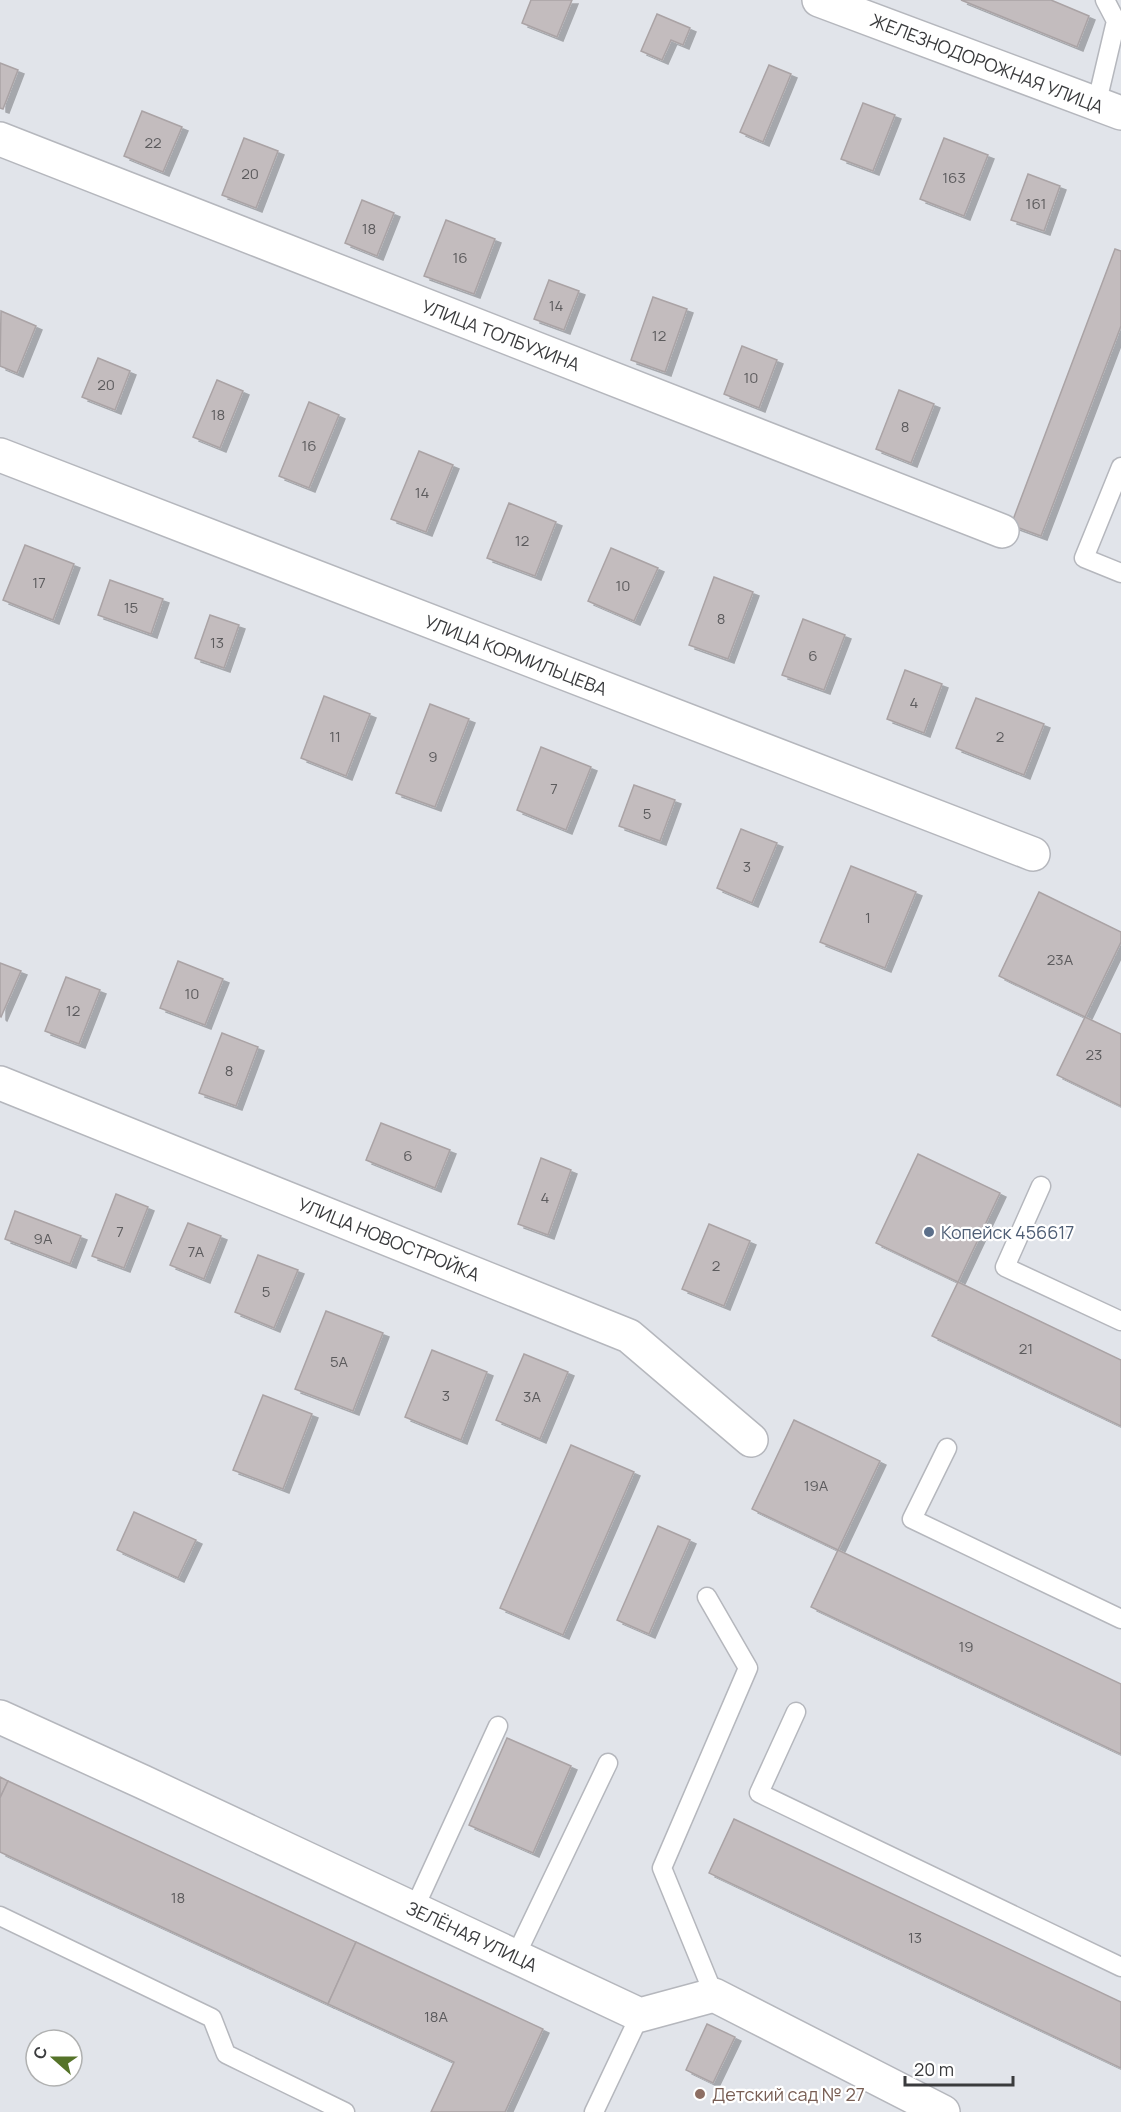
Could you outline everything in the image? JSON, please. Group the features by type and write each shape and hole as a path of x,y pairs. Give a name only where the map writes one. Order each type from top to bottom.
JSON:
{"street":[{"name":"ЖЕЛЕЗНОДОРОЖНАЯ УЛИЦА","path":"819,0 1108,110"},
{"name":"УЛИЦА ТОЛБУХИНА","path":"0,139 1002,531"},
{"name":"УЛИЦА КОРМИЛЬЦЕВА","path":"0,455 1033,854"},
{"name":"УЛИЦА НОВОСТРОЙКА","path":"0,1083 628,1336 751,1440"},
{"name":"ЗЕЛЁНАЯ УЛИЦА","path":"0,1717 640,2015"},
{"path":"640,2015 714,1995 943,2112"}],"lane":[{"path":"1105,0 1116,21 1108,110"},
{"path":"1121,467 1084,558 1121,573"},
{"path":"1041,1186 1005,1267 1121,1321"},
{"path":"947,1448 912,1519 1121,1619"},
{"path":"707,1597 748,1668 662,1868 714,1995"},
{"path":"796,1712 759,1793 1121,1966"},
{"path":"414,1909 498,1726"},
{"path":"515,1956 608,1763"},
{"path":"0,1916 212,2018 226,2055 345,2112"},
{"path":"594,2112 640,2015"}],"building":[{"path":"531,0 572,0 557,37 522,23"},
{"path":"961,0 1051,0 1089,16 1077,47"},
{"path":"657,14 690,28 683,45 671,40 662,60 641,51"},
{"path":"0,63 18,70 3,109 0,108"},
{"path":"769,65 791,74 763,142 740,132"},
{"path":"863,103 895,115 873,171 841,159"},
{"path":"142,111 182,127 163,172 124,156"},
{"path":"244,138 278,151 256,208 222,195"},
{"path":"944,138 988,155 964,216 920,199"},
{"path":"1028,174 1060,186 1044,231 1011,220"},
{"path":"362,200 394,213 377,256 345,243"},
{"path":"446,220 495,239 474,294 424,276"},
{"path":"1115,249 1121,251 1121,326 1041,536 1011,525"},
{"path":"549,280 579,291 564,330 534,319"},
{"path":"653,297 687,309 665,372 631,360"},
{"path":"1,311 36,326 17,373 0,366"},
{"path":"742,346 777,360 759,408 724,394"},
{"path":"98,358 130,371 115,410 82,397"},
{"path":"217,380 243,391 220,448 193,437"},
{"path":"899,390 934,404 911,463 876,449"},
{"path":"309,402 339,415 309,488 279,476"},
{"path":"419,451 453,465 426,532 391,519"},
{"path":"509,503 556,522 535,576 487,558"},
{"path":"25,545 74,564 53,620 3,600"},
{"path":"611,548 658,568 634,621 588,601"},
{"path":"714,577 753,592 728,659 689,645"},
{"path":"110,580 163,599 151,634 98,615"},
{"path":"210,615 239,625 224,668 195,658"},
{"path":"803,619 845,635 824,690 782,675"},
{"path":"905,670 942,684 924,733 887,719"},
{"path":"324,696 370,714 346,776 301,758"},
{"path":"976,698 1044,724 1024,775 956,748"},
{"path":"430,704 469,719 435,807 396,793"},
{"path":"541,747 591,767 566,830 517,810"},
{"path":"634,785 675,800 660,841 619,826"},
{"path":"741,829 777,843 752,903 717,888"},
{"path":"851,866 916,892 885,968 820,942"},
{"path":"1039,892 1121,932 1121,942 1085,1017 999,976"},
{"path":"178,961 223,979 205,1025 160,1008"},
{"path":"0,963 21,971 1,1017 0,1016"},
{"path":"66,977 100,990 79,1044 45,1031"},
{"path":"1085,1017 1121,1034 1121,1106 1057,1075"},
{"path":"222,1033 258,1047 236,1106 199,1093"},
{"path":"381,1123 450,1150 435,1188 366,1160"},
{"path":"918,1154 1000,1193 958,1282 876,1243"},
{"path":"541,1158 571,1170 548,1235 518,1224"},
{"path":"116,1194 148,1207 124,1268 92,1256"},
{"path":"15,1211 81,1236 70,1264 5,1239"},
{"path":"188,1223 221,1236 204,1279 170,1265"},
{"path":"709,1224 750,1241 724,1306 682,1289"},
{"path":"258,1255 298,1270 274,1328 235,1312"},
{"path":"958,1282 1121,1360 1121,1426 932,1336"},
{"path":"326,1311 383,1333 353,1411 295,1389"},
{"path":"432,1350 487,1372 461,1440 405,1417"},
{"path":"524,1354 568,1372 540,1439 496,1420"},
{"path":"263,1395 312,1414 283,1489 233,1470"},
{"path":"794,1420 880,1461 838,1550 752,1509"},
{"path":"571,1445 634,1472 563,1635 500,1608"},
{"path":"134,1512 196,1540 178,1578 117,1550"},
{"path":"658,1526 690,1540 649,1634 617,1620"},
{"path":"838,1550 1121,1684 1121,1754 811,1607"},
{"path":"507,1738 571,1766 533,1853 469,1825"},
{"path":"0,1777 8,1781 0,1798"},
{"path":"8,1781 356,1942 328,2004 0,1852 0,1798"},
{"path":"734,1819 1121,2002 1121,2068 709,1873"},
{"path":"356,1942 543,2029 505,2112 431,2112 454,2062 328,2004"},
{"path":"707,2024 735,2037 713,2083 686,2070"}],"place":[{"name":"Копейск 456617","path":"929,1232"},
{"name":"Детский сад № 27","path":"700,2094"}]}
